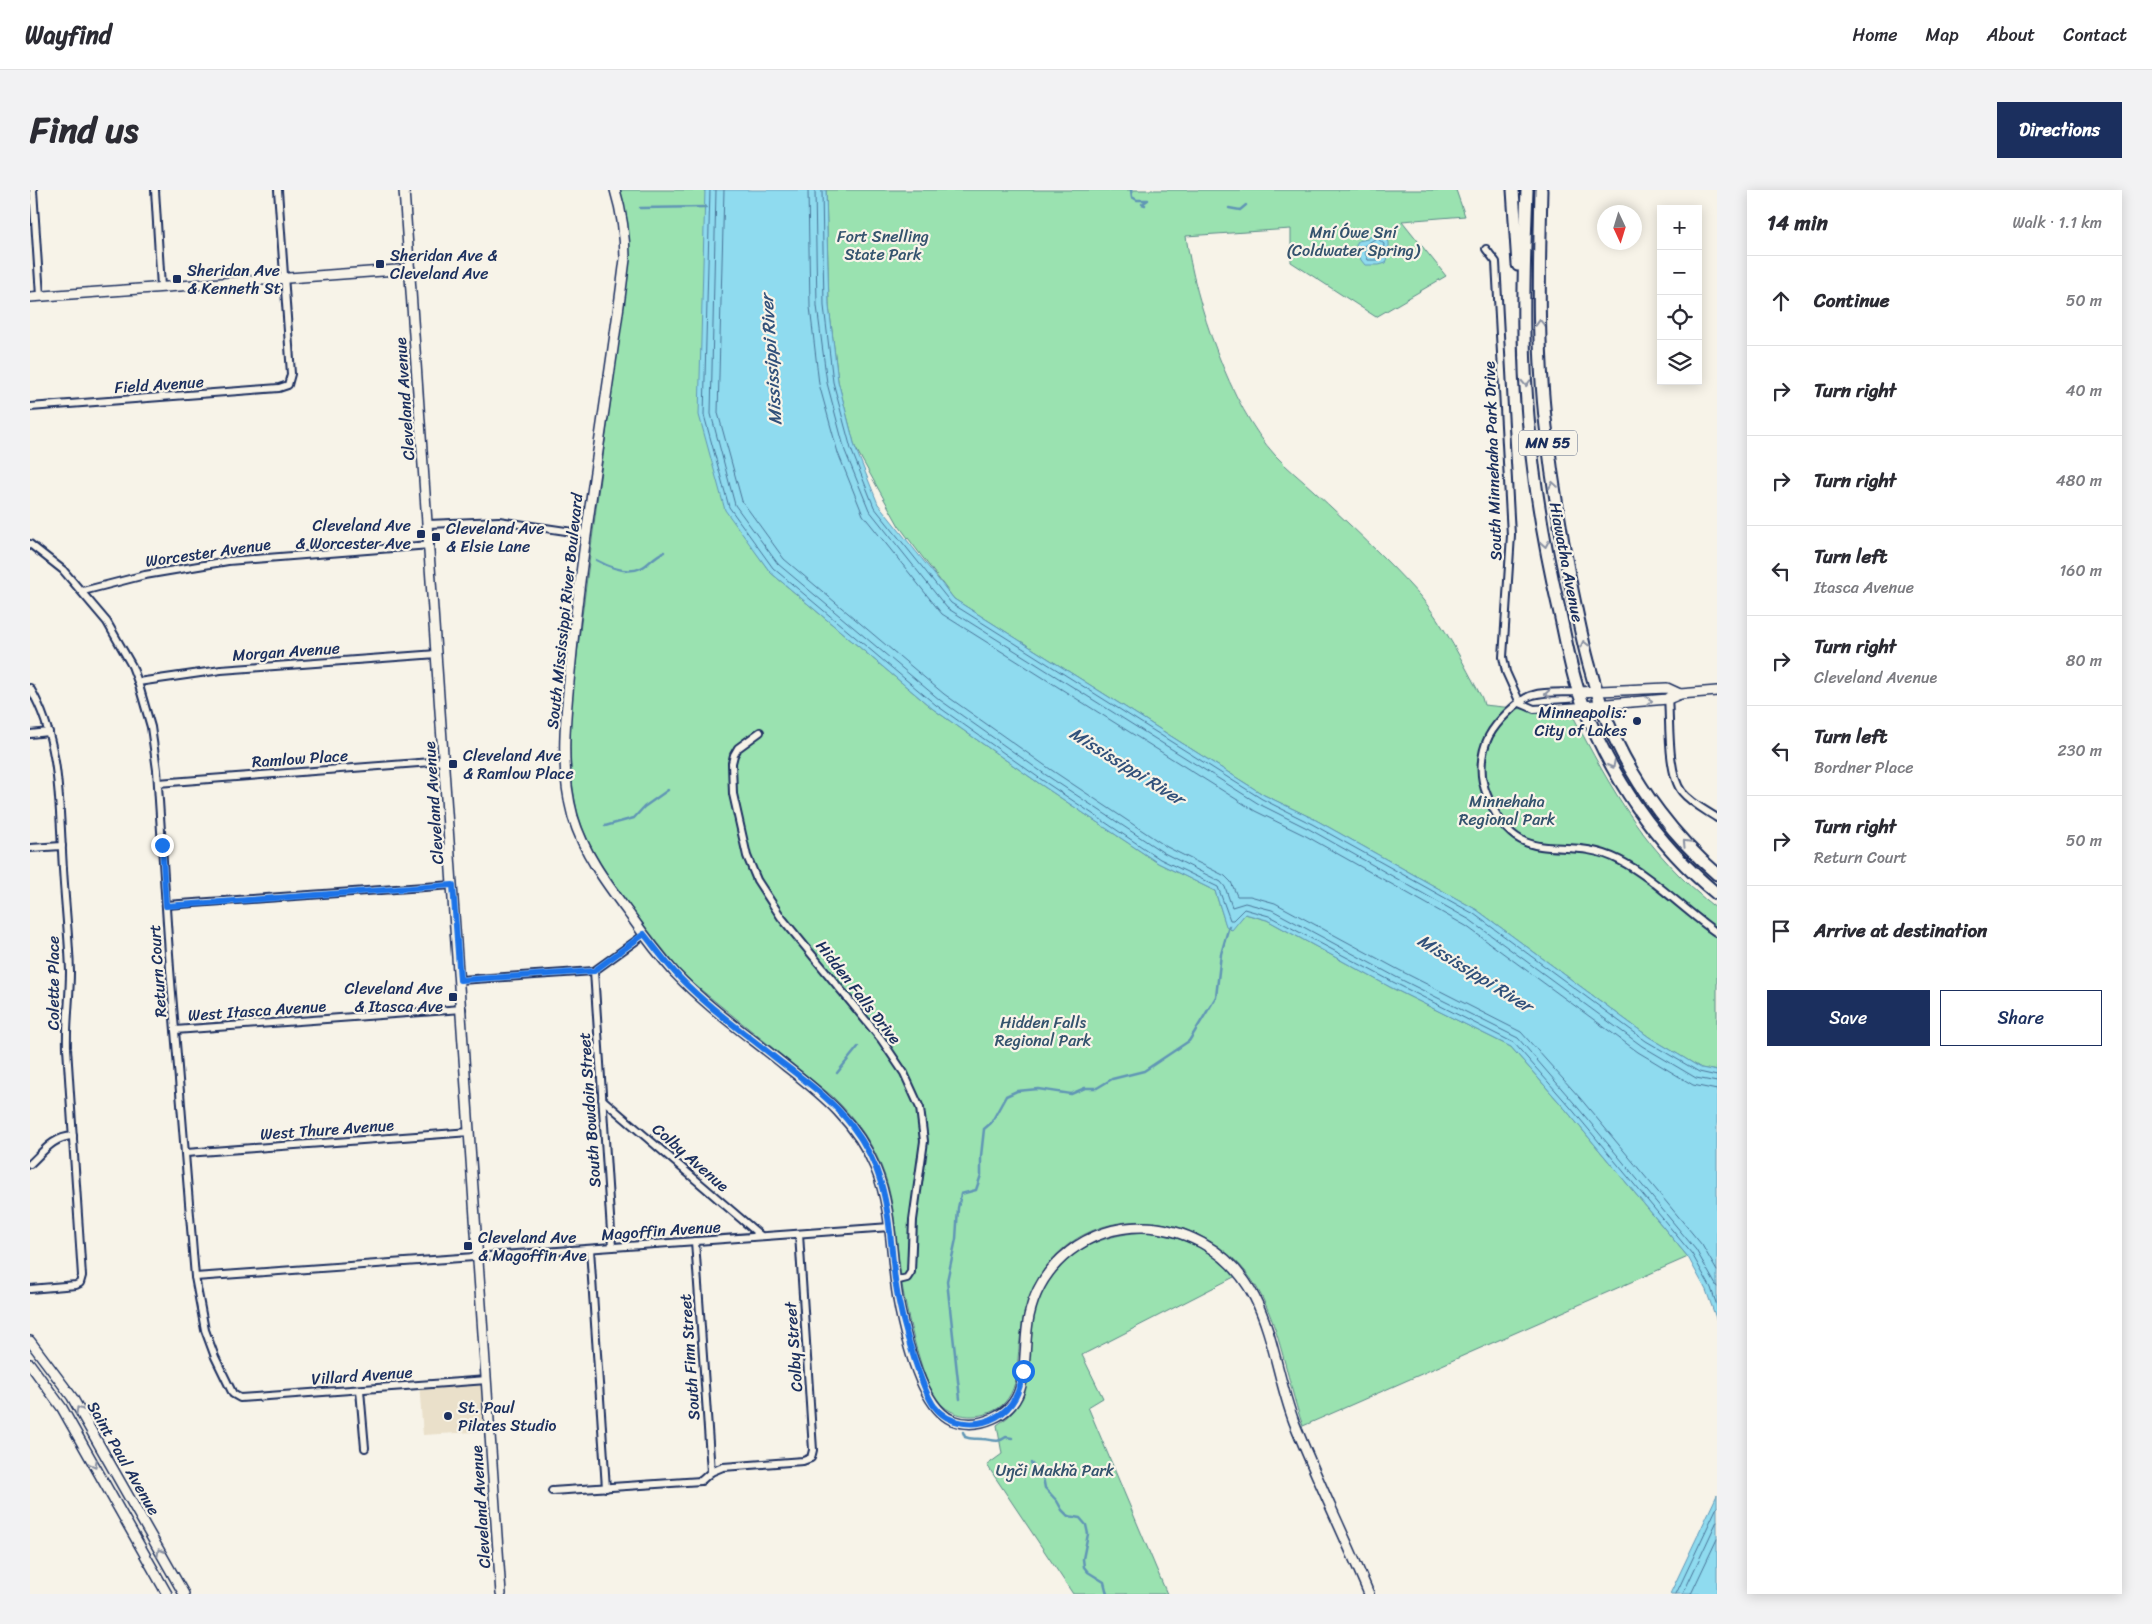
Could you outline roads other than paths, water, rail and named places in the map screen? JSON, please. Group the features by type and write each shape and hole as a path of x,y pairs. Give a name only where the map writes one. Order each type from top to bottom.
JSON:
{"highway":[{"name":"MN 55","path":"1513,190 1524,334"},
{"name":"Hiawatha Avenue","path":"1527,190 1524,334 1528,404 1543,532 1551,576 1578,692 1624,789 1644,818 1673,853 1717,894"},
{"name":"Hiawatha Avenue","path":"1541,190 1539,301 1546,426 1564,550 1585,650 1601,704 1616,741 1657,809 1678,834 1717,874"}],"street":[{"path":"33,190 40,296"},
{"path":"155,190 161,287"},
{"path":"278,190 284,278"},
{"name":"Cleveland Avenue","path":"404,190 445,761 501,1594"},
{"name":"South Mississippi River Boulevard","path":"614,190 620,207 625,259 586,534 564,746 567,790 576,824 588,853 600,874 666,963 697,994 824,1096 842,1113 860,1137 875,1166 881,1184 890,1227 896,1281 908,1338 919,1375 938,1411 954,1421 977,1422 990,1420 1000,1415 1018,1395 1029,1317 1047,1275 1068,1252 1100,1233 1122,1228 1150,1227 1180,1233 1208,1246 1234,1268 1252,1291 1258,1303 1274,1351 1292,1416 1368,1594"},
{"name":"South Minnehaha Park Drive","path":"1486,249 1496,262 1511,535 1502,642 1503,657 1506,672 1520,703"},
{"path":"30,297 410,269"},
{"name":"Field Avenue","path":"30,407 279,388 288,385 291,374 284,278"},
{"path":"428,524 499,521 586,534"},
{"name":"Return Court","path":"30,544 63,570 83,591 107,622 138,682 151,727 158,782 175,1030 195,1277 205,1330 227,1383 234,1394 240,1398"},
{"name":"Worcester Avenue","path":"83,591 145,574 228,561 430,545"},
{"name":"Morgan Avenue","path":"138,682 221,670 437,654"},
{"name":"Colette Place","path":"30,688 43,714 49,732 56,770 70,972 66,1020 82,1276 80,1283 71,1286 30,1289"},
{"path":"1667,688 1672,761 1676,783 1691,801 1717,818"},
{"path":"1680,694 1667,688 1532,695 1512,708 1495,726 1482,754 1484,789 1501,822 1511,833 1535,846 1590,850 1619,860 1636,870 1717,933"},
{"path":"1520,703 1534,709 1668,700 1680,694 1717,691"},
{"path":"30,734 49,732"},
{"name":"Hidden Falls Drive","path":"760,732 738,748 732,763 733,794 747,856 757,880 781,917 881,1039 904,1073 920,1108 924,1141 913,1220 911,1272 907,1278 896,1281"},
{"name":"Ramlow Place","path":"158,782 445,761"},
{"path":"30,848 62,846"},
{"path":"166,906 453,885"},
{"path":"460,980 594,971 644,934"},
{"name":"South Bowdoin Street","path":"594,971 612,1247"},
{"name":"West Itasca Avenue","path":"175,1030 462,1008"},
{"name":"Colby Avenue","path":"602,1099 761,1236"},
{"name":"West Thure Avenue","path":"186,1153 470,1132"},
{"path":"30,1164 53,1142 63,1137 73,1136"},
{"name":"Magoffin Avenue","path":"195,1277 890,1227"},
{"name":"Colby Street","path":"711,1472 723,1467 803,1461 811,1458 813,1450 799,1234"},
{"name":"South Finn Street","path":"695,1241 711,1472"},
{"path":"590,1249 606,1488"},
{"name":"Saint Paul Avenue","path":"30,1341 72,1397 184,1594"},
{"name":"Saint Paul Avenue","path":"30,1364 62,1408 167,1594"},
{"name":"Villard Avenue","path":"240,1398 487,1380"},
{"path":"360,1390 365,1448"},
{"path":"552,1491 701,1481 711,1472"}],"water":[{"name":"Mississippi River","path":"705,190 826,190 829,306 838,381 855,447 878,504 954,599 1264,795 1314,819 1477,910 1649,1037 1701,1068 1717,1071 1717,1321 1706,1290 1688,1257 1511,1047 1390,987 1267,920 1245,914 1232,930 1226,926 1215,891 1158,863 933,709 770,572 725,510 699,415"},
{"path":"1376,232 1389,242 1389,254 1386,263 1365,265 1361,260 1356,245 1358,241 1368,239"},
{"path":"1717,1495 1717,1594 1670,1594"}],"waterway":[{"path":"1131,190 1132,197 1137,200 1148,200 1142,204 1145,205"},
{"path":"1229,208 1240,210 1246,205"},
{"path":"640,208 706,207"},
{"path":"596,560 612,567 630,571 644,567 664,552"},
{"path":"605,826 634,818 644,807 668,790"},
{"path":"960,1399 947,1281 956,1239 961,1194 976,1190 981,1175 984,1129 991,1123 1006,1096 1017,1091 1038,1089 1071,1094 1085,1088 1097,1088 1112,1079 1144,1071 1189,1041 1216,997 1221,954 1229,926"},
{"path":"837,1073 858,1047"},
{"path":"963,1432 965,1437 972,1439 997,1441 1006,1437 1012,1438"},
{"path":"1031,1463 1043,1477 1045,1488 1057,1501 1062,1510 1068,1516 1080,1518 1086,1525 1088,1534 1083,1559 1084,1567 1088,1572 1104,1582 1107,1594"}],"place":[{"name":"Sheridan Ave & Cleveland Ave","path":"380,264"},
{"name":"Sheridan Ave & Kenneth St","path":"177,279"},
{"name":"Cleveland Ave & Worcester Ave","path":"421,534"},
{"name":"Cleveland Ave & Elsie Lane","path":"436,537"},
{"name":"Minneapolis: City of Lakes","path":"1637,721"},
{"name":"Cleveland Ave & Ramlow Place","path":"453,764"},
{"name":"Cleveland Ave & Itasca Ave","path":"453,997"},
{"name":"Cleveland Ave & Magoffin Ave","path":"468,1246"},
{"name":"St. Paul Pilates Studio","path":"448,1416"}],"park label":[{"name":"Mní Ówe Sní (Coldwater Spring)","path":"1353,241"},
{"name":"Fort Snelling State Park","path":"883,245"},
{"name":"Minnehaha Regional Park","path":"1507,810"},
{"name":"Hidden Falls Regional Park","path":"1043,1031"},
{"name":"Uŋči Makȟa Park","path":"1055,1470"}]}
